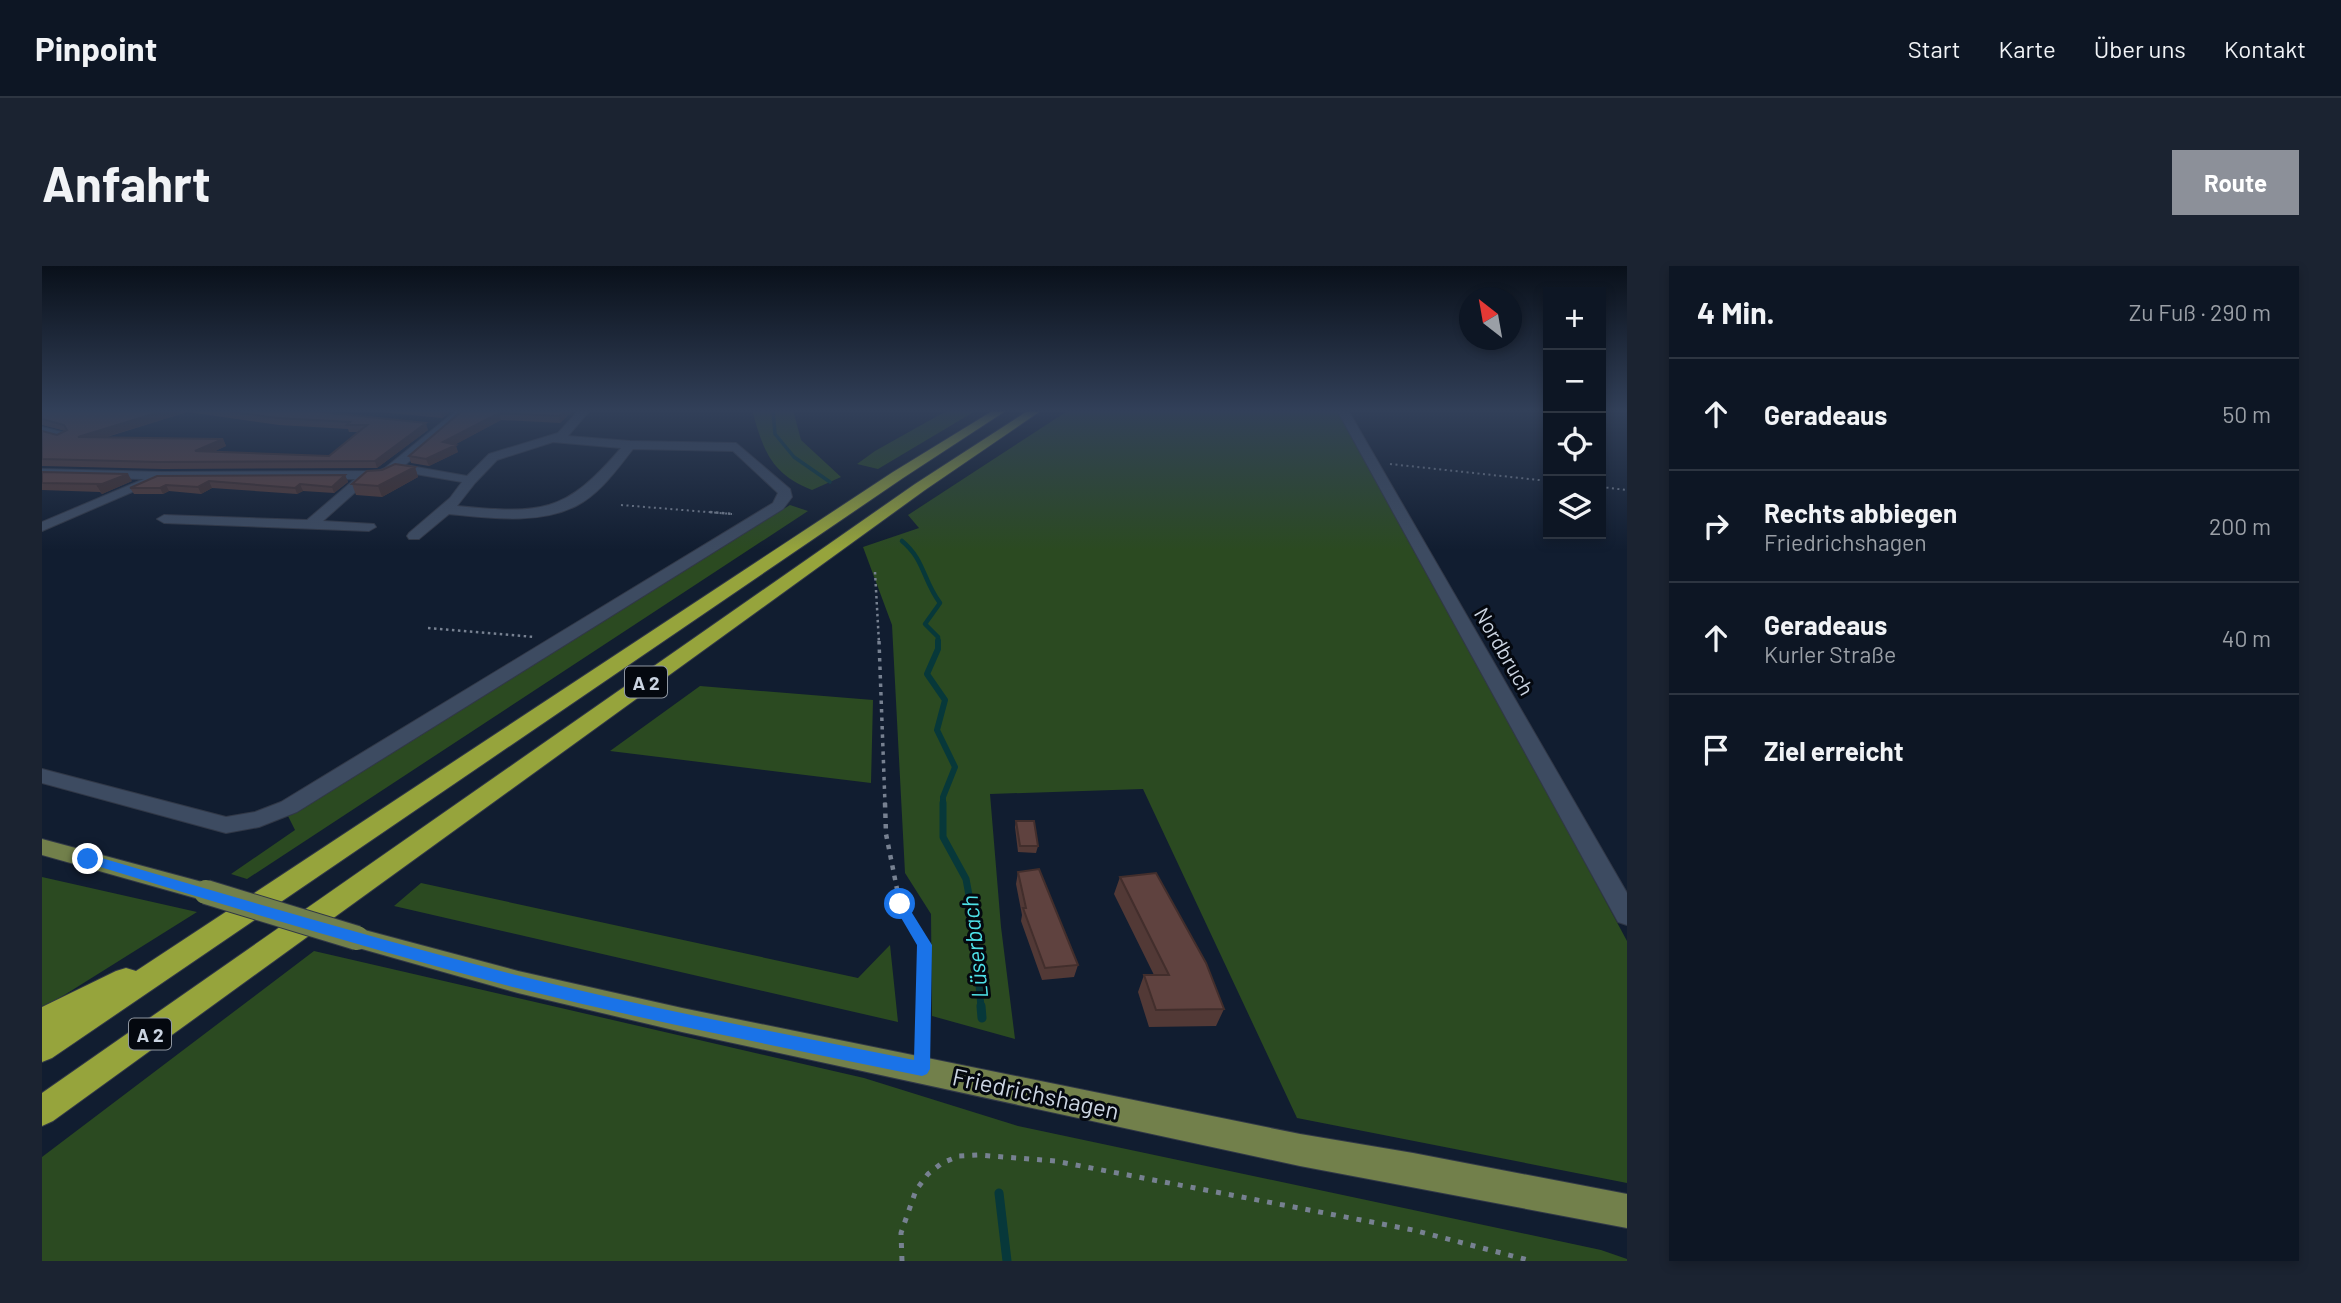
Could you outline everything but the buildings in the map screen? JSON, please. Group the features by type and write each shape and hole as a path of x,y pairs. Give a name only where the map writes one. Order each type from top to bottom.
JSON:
{"highway":[{"name":"A 2","path":"42,1049 926,456"},
{"name":"A 2","path":"42,1111 966,456"},
{"path":"42,1021 203,941"}],"main road":[{"name":"Friedrichshagen","path":"42,847 518,982 682,1020 1300,1150 1627,1211"}],"street":[{"path":"42,473 365,477 379,475 395,467 406,456"},
{"path":"414,536 445,509 494,456"},
{"path":"445,509 522,514 572,502 585,494 620,456"},
{"path":"42,776 226,825 247,823 289,807 778,506 785,492 749,456"},
{"name":"Nordbruch","path":"1370,456 1627,915"},
{"path":"395,467 470,480"},
{"path":"42,527 163,476"},
{"path":"311,524 365,477"},
{"path":"164,519 369,527"},
{"path":"161,536 186,520"}],"path":[{"path":"1374,463 1543,480"},
{"path":"1606,488 1627,490"},
{"path":"621,505 762,516"},
{"path":"874,572 884,716 886,834 900,904 925,945 922,1069"},
{"path":"428,628 562,639"},
{"path":"902,1261 901,1233 916,1190 942,1163 959,1156 978,1155 1055,1161 1413,1230 1532,1261"}],"green space":[{"path":"769,456 819,456 841,477 812,490 787,476"},
{"path":"867,456 899,456 878,469 857,464"},
{"path":"998,456 1367,456 1627,941 1627,1183 1297,1118 1143,789 990,794 1001,927 1015,1039 932,1016 931,914 905,873 892,625 863,547 919,528 908,515"},
{"path":"790,505 808,511 247,879 231,874 295,830 287,814"},
{"path":"700,686 873,700 871,783 610,751"},
{"path":"42,877 197,912 42,1009"},
{"path":"421,883 858,978 890,945 898,1022 394,906"},
{"path":"314,951 864,1078 1018,1126 1601,1250 1627,1261 42,1261 42,1157"}],"waterway":[{"name":"Lüserbach","path":"794,456 830,482"},
{"name":"Lüserbach","path":"902,541 920,563 940,603 925,624 938,637 938,649 927,674 945,700 937,730 955,767 943,797 943,837 966,879 973,917 981,1007"},
{"name":"Lüserbach","path":"981,1006 982,1018"},
{"path":"999,1193 1007,1261"}],"route":[{"path":"88,859 518,982 682,1020 922,1069 925,945 900,904"}]}
